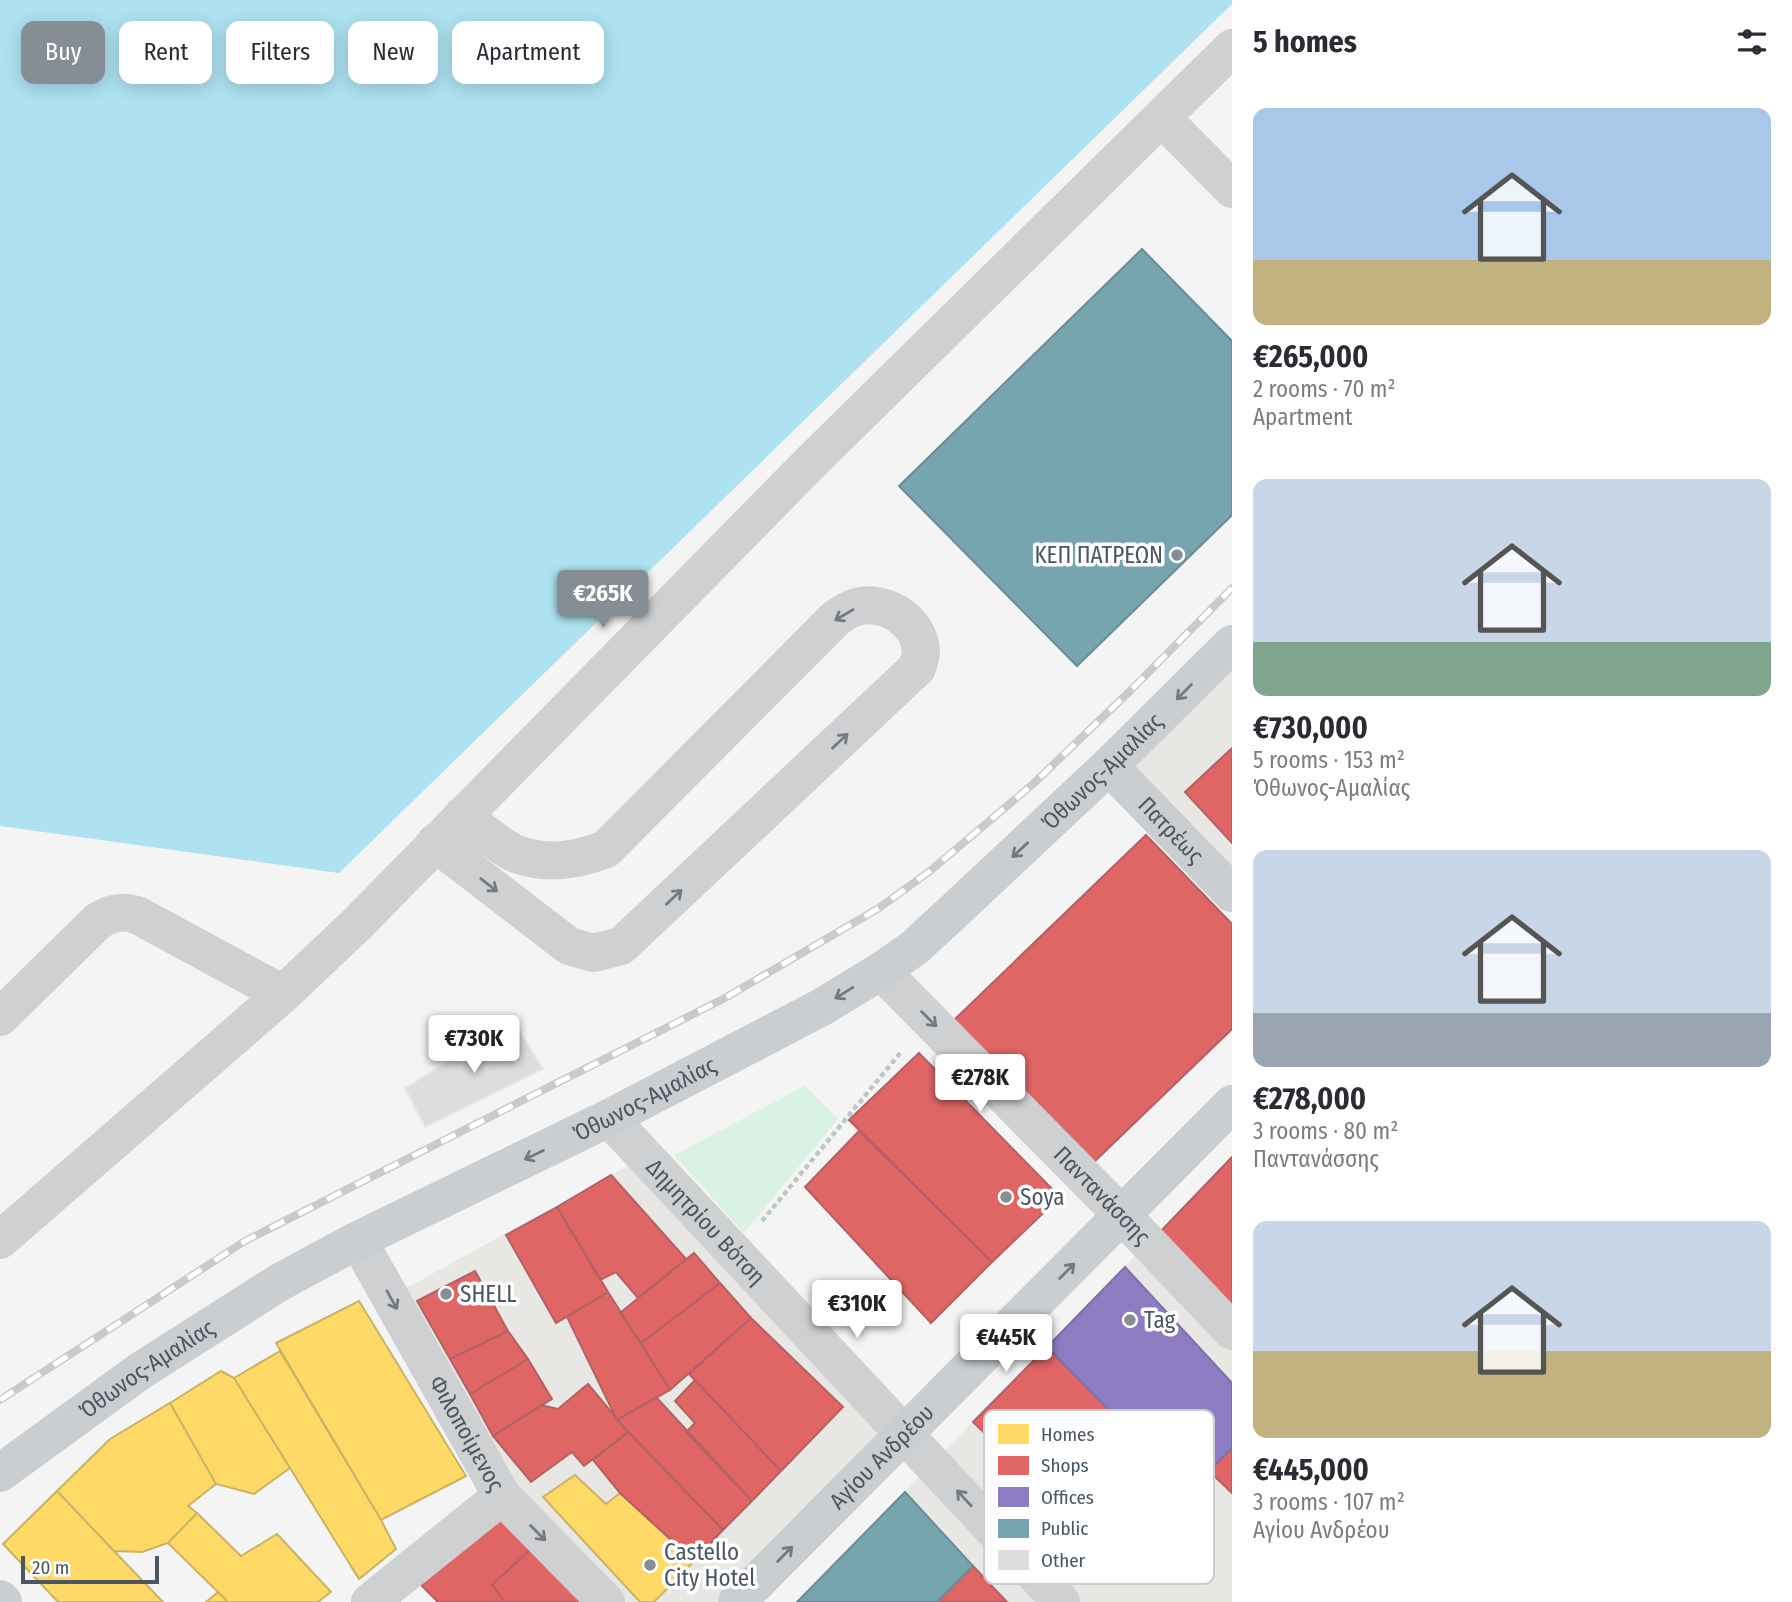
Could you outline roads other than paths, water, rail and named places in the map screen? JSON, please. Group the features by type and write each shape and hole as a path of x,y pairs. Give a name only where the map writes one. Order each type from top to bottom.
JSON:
{"main road":[{"name":"Όθωνος-Αμαλίας","path":"0,1473 161,1357 280,1282 358,1240 609,1118 822,1007 881,971 914,948 1109,766 1232,644"},
{"name":"Πατρέως","path":"1109,766 1232,893"},
{"name":"Αγίου Ανδρέου","path":"737,1602 1232,1104"}],"street":[{"path":"0,1240 283,994 357,924 810,463 1232,48"},
{"path":"1162,118 1232,189"},
{"path":"435,843 569,947 593,953 621,947 917,668 921,653 916,631 902,616 883,606 857,607 836,618 606,849 583,858 550,861 514,853 462,816"},
{"path":"0,1017 99,921 118,912 139,916 283,994"},
{"name":"Παντανάσσης","path":"881,971 1122,1215 1232,1331"},
{"name":"Δημητρίου Βότση","path":"609,1118 984,1520"},
{"name":"Φιλοποίμενος","path":"358,1240 502,1496 606,1602"},
{"path":"370,1602 502,1496"},
{"name":"Δημητρίου Βότση","path":"1044,1584 1061,1602"}],"water":[{"path":"0,0 1232,0 1232,4 339,873 0,826"}],"railway":[{"path":"0,1400 245,1241 725,998 879,908 930,871 1033,784 1232,588"}],"place":[{"name":"ΚΕΠ ΠΑΤΡΕΩΝ","path":"1177,555"},
{"name":"Soya","path":"1006,1197"},
{"name":"SHELL","path":"446,1294"},
{"name":"Tag","path":"1130,1320"},
{"name":"Castello City Hotel","path":"650,1565"}]}
